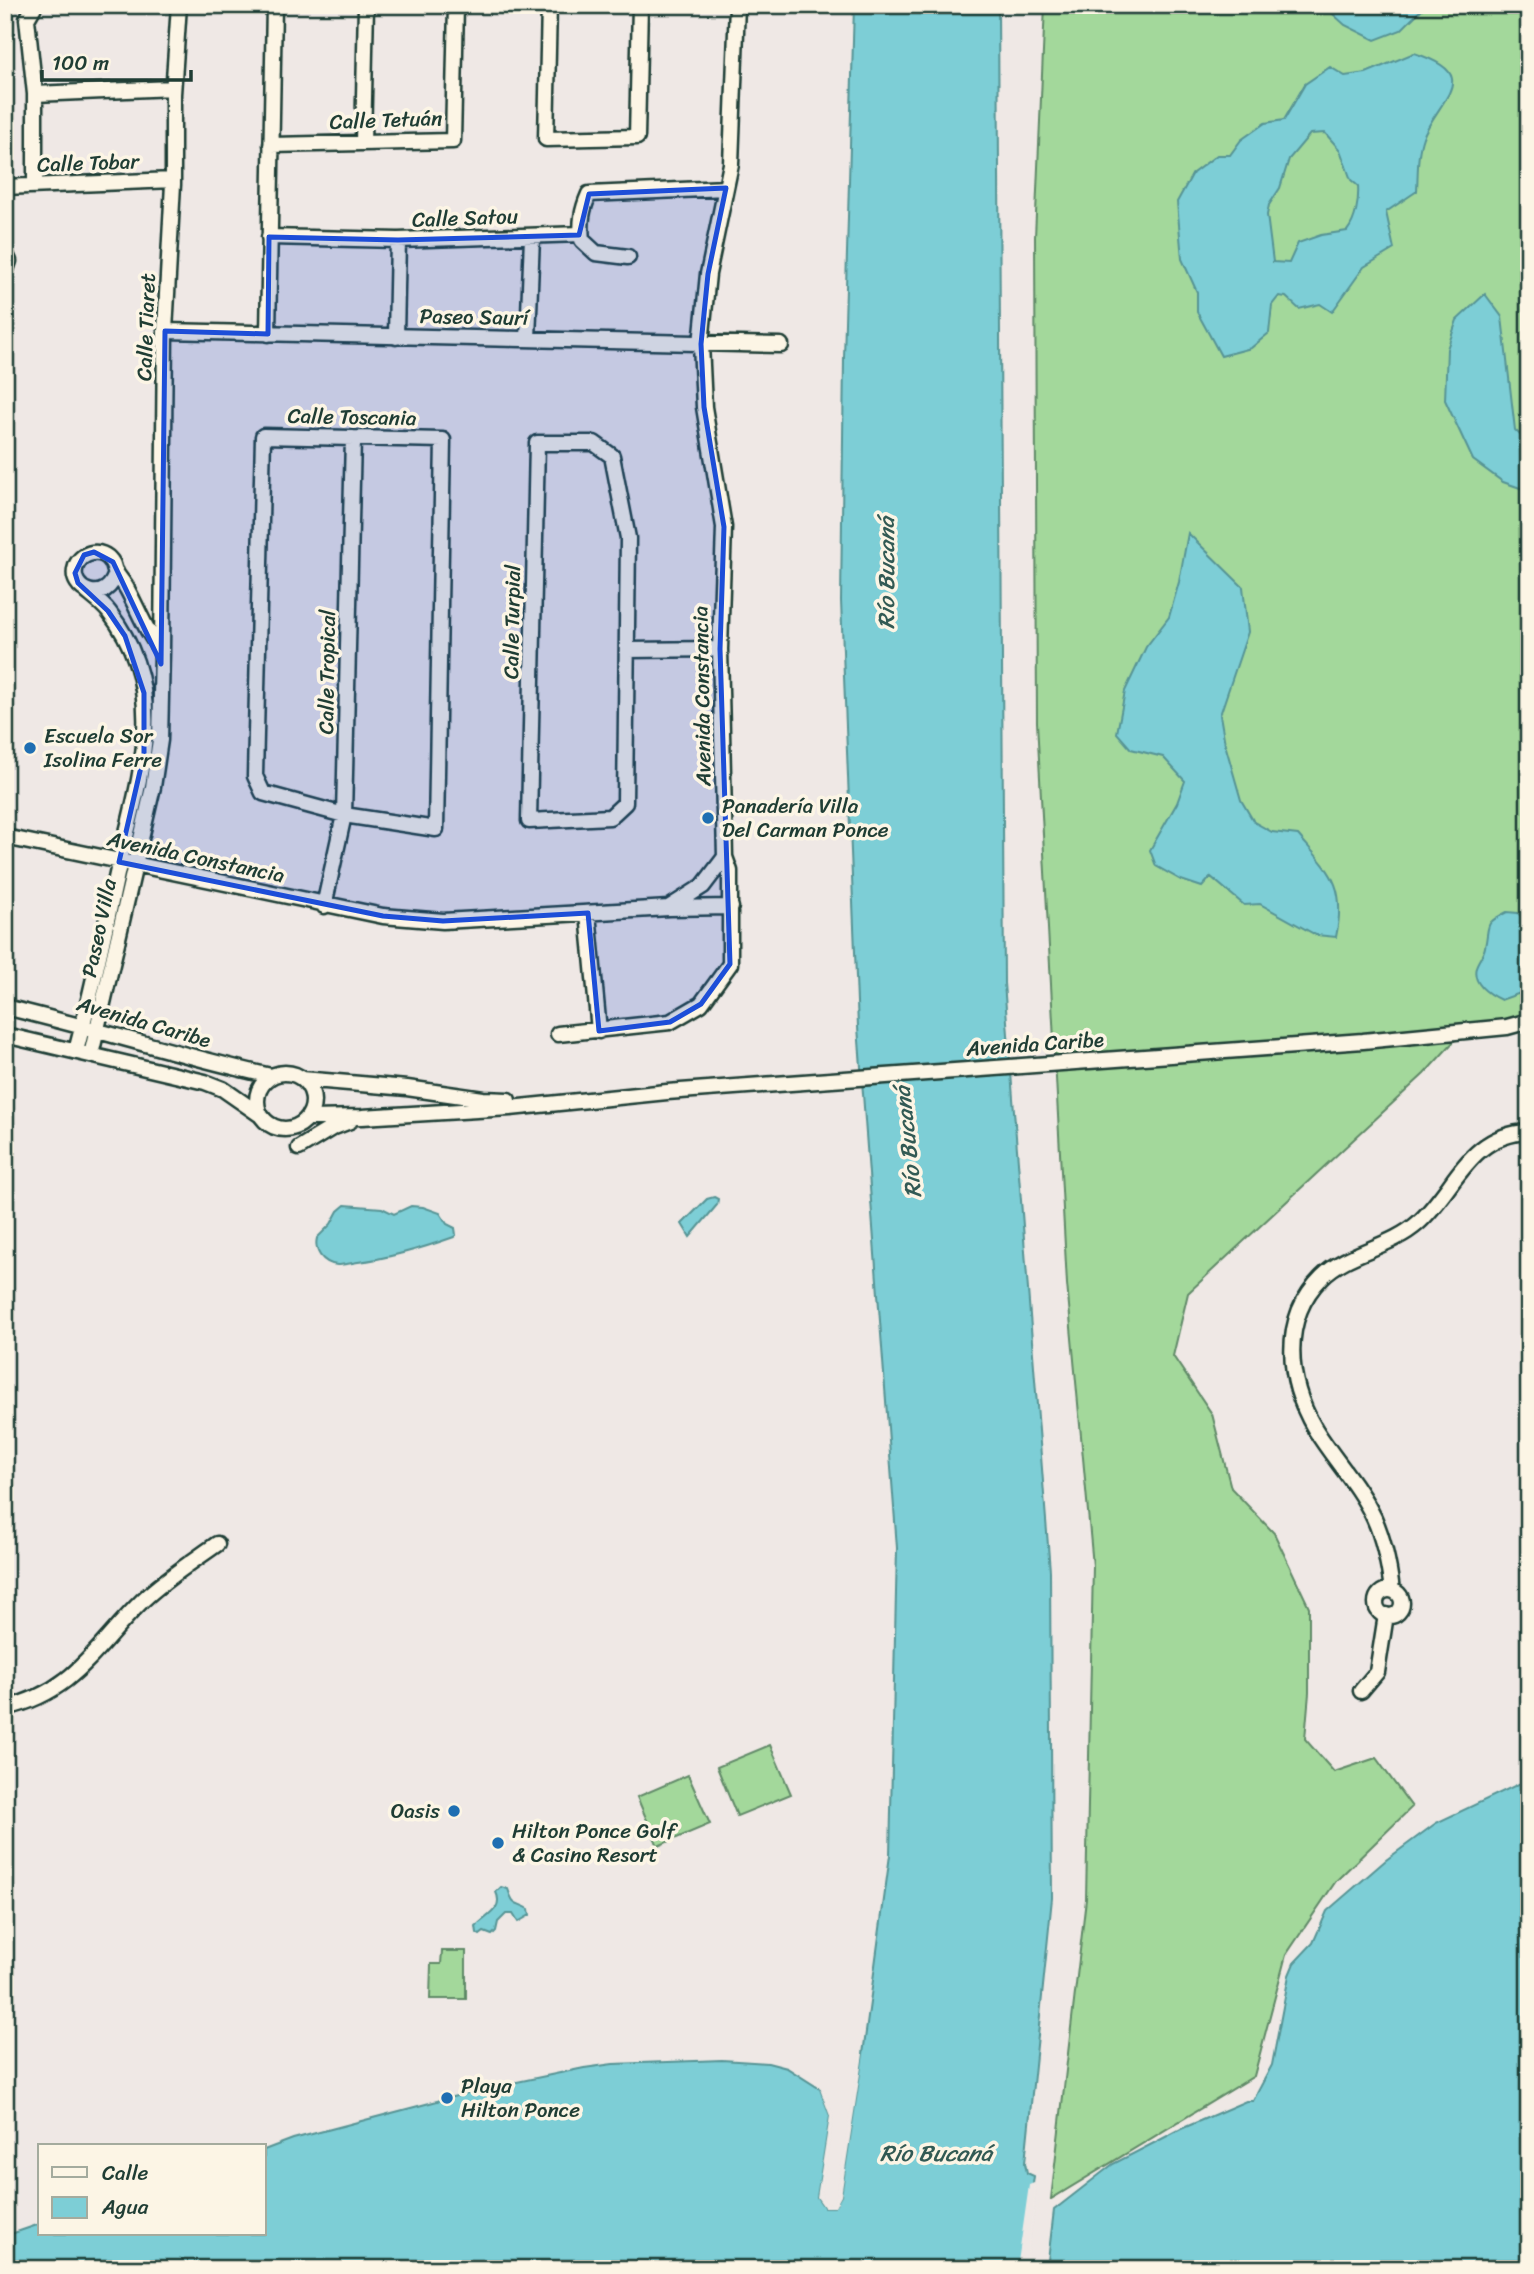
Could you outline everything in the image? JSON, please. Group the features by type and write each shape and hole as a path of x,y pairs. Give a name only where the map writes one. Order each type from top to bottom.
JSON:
{"street":[{"path":"35,186 35,94 27,19 36,5"},
{"name":"Calle Tiaret","path":"162,651 165,331 173,180 173,88 179,5"},
{"path":"268,334 274,5"},
{"path":"363,143 366,5"},
{"name":"Calle Tetuán","path":"271,145 453,141 456,5"},
{"path":"549,5 547,139 637,137 640,5"},
{"name":"Avenida Constancia","path":"5,837 324,906 383,916 443,921 731,906 730,871 725,857 720,649 724,527 704,407 701,344 708,274 732,164 737,5"},
{"path":"35,94 173,88"},
{"name":"Calle Tobar","path":"5,187 173,180"},
{"path":"628,257 596,253 582,240 583,208 589,194 726,188"},
{"name":"Calle Satou","path":"269,237 398,240 581,234"},
{"path":"528,339 532,237"},
{"path":"396,337 398,240"},
{"path":"5,252 9,261 5,273"},
{"name":"Paseo Saurí","path":"165,331 782,345"},
{"name":"Calle Toscania","path":"263,436 443,440 436,829 344,815 263,793 255,776 263,436"},
{"name":"Calle Tropical","path":"324,906 344,815 353,438"},
{"name":"Calle Turpial","path":"537,443 594,443 612,456 628,538 627,650 625,803 610,817 529,821 537,443"},
{"path":"116,572 113,582 106,590 96,593 86,591 78,583 75,573 77,563 84,555 94,552 105,555 113,562 149,635 162,651"},
{"name":"Paseo Villa","path":"86,591 108,611 125,636 138,665 147,724 127,864 92,1055"},
{"path":"136,607 157,604 162,597"},
{"path":"627,650 720,649"},
{"name":"Paseo Villa","path":"76,1051 127,864 153,788 160,740 162,651"},
{"path":"669,908 703,886 725,857"},
{"path":"558,1034 670,1022 701,1004 730,964 731,906"},
{"path":"588,913 599,1031"},
{"name":"Avenida Caribe","path":"5,1007 98,1030 208,1062 271,1076"},
{"name":"Avenida Caribe","path":"309,1118 510,1108 768,1085 1462,1032 1507,1027 1529,1021"},
{"name":"Avenida Caribe","path":"5,1035 205,1082 223,1089 259,1114"},
{"path":"287,1073 302,1079 308,1085 314,1101 309,1118 295,1128 286,1130 268,1124 259,1114 256,1097 259,1089 271,1076 287,1073"},
{"name":"Avenida Caribe","path":"302,1079 544,1104"},
{"path":"299,1149 332,1128 362,1117"},
{"path":"1362,1691 1377,1672 1386,1615 1378,1610 1376,1602 1383,1591 1392,1590 1389,1567 1374,1518 1345,1469 1315,1429 1303,1403 1291,1348 1296,1316 1314,1286 1336,1265 1398,1238 1416,1225 1438,1202 1461,1168 1478,1152 1511,1134 1529,1132"},
{"path":"5,1708 35,1698 72,1678 118,1625 145,1599 217,1544"}],"highlighted area":[{"path":"726,188 708,274 701,344 704,407 724,527 720,649 730,964 701,1004 670,1022 599,1031 588,913 443,921 383,916 119,862 144,754 144,693 125,636 108,611 78,583 75,573 84,555 94,552 113,562 161,664 165,331 268,334 269,237 398,240 579,235 589,194"}],"green space":[{"path":"1045,5 1529,5 1529,1016 1468,1026 1424,1074 1188,1293 1173,1356 1212,1414 1231,1488 1274,1533 1309,1607 1309,1693 1305,1739 1334,1772 1376,1758 1412,1807 1336,1881 1286,1955 1254,2076 1051,2199 1086,1899 1093,1566 1067,1284 1037,722 1035,237"},
{"path":"770,1745 791,1794 737,1816 717,1767"},
{"path":"688,1775 710,1824 658,1846 637,1797"},
{"path":"442,1951 466,1951 466,1999 430,1999 431,1964 441,1964"}],"water":[{"name":"Río Bucaná","path":"854,5 998,5 1004,983 1050,1571 1052,1898 1025,2163 1027,2173 1034,2176 1022,2269 5,2269 5,2236 38,2225 38,2236 266,2236 266,2149 293,2139 479,2090 613,2064 722,2060 768,2063 787,2068 820,2089 830,2116 817,2197 824,2207 834,2207 841,2196 890,1855 897,1548 858,1027 841,601 844,358"},
{"path":"1323,5 1424,7 1401,30 1375,40 1345,25"},
{"path":"1414,53 1435,61 1447,70 1452,78 1451,88 1421,143 1417,191 1386,212 1394,249 1364,267 1332,312 1320,304 1299,309 1286,297 1279,296 1272,305 1269,333 1251,348 1221,356 1197,312 1197,292 1182,259 1177,202 1193,173 1217,155 1230,155 1241,140 1265,123 1284,120 1305,84 1330,67 1345,76 1366,73","holes":["1325,133 1340,150 1351,180 1358,186 1353,221 1347,231 1321,235 1298,243 1289,263 1273,262 1267,215 1269,205 1280,188 1289,159 1310,134"]},
{"path":"1485,294 1502,317 1515,430 1529,443 1529,491 1503,482 1473,460 1445,400 1447,349 1457,320"},
{"path":"1188,533 1243,587 1248,632 1220,715 1225,744 1241,800 1254,822 1272,832 1298,835 1327,870 1337,891 1339,904 1336,937 1316,935 1260,904 1244,905 1211,877 1202,887 1181,880 1156,866 1150,850 1177,803 1185,781 1163,757 1131,749 1117,733 1125,691 1146,647 1169,617"},
{"path":"1507,912 1518,913 1529,925 1529,990 1501,1000 1482,987 1475,973 1484,950 1489,925"},
{"path":"707,1199 718,1199 717,1205 690,1237 682,1224"},
{"path":"345,1205 382,1208 394,1214 411,1206 423,1207 440,1213 447,1224 455,1228 456,1235 395,1255 342,1265 332,1264 320,1256 317,1238"},
{"path":"1529,1779 1529,2269 1047,2269 1054,2210 1113,2164 1181,2129 1246,2101 1253,2101 1272,2065 1289,1975 1294,1963 1313,1943 1327,1911 1386,1860 1436,1823"},
{"path":"501,1887 508,1889 516,1903 529,1909 530,1915 518,1922 513,1914 506,1914 498,1922 492,1935 484,1932 480,1935 476,1926 496,1907 496,1892"}],"pier":[{"path":"860,2054 863,2054 841,2196 835,2207 824,2207 817,2197 830,2116 820,2089 826,2094 833,2116 821,2197 826,2203 833,2204 837,2195"},
{"path":"1034,2183 1034,2210 1026,2269 1017,2269 1029,2185"}],"place":[{"name":"Escuela Sor Isolina Ferre","path":"30,748"},
{"name":"Panadería Villa Del Carman Ponce","path":"708,818"},
{"name":"Oasis","path":"454,1811"},
{"name":"Hilton Ponce Golf & Casino Resort","path":"498,1843"},
{"name":"Playa Hilton Ponce","path":"447,2098"}]}
